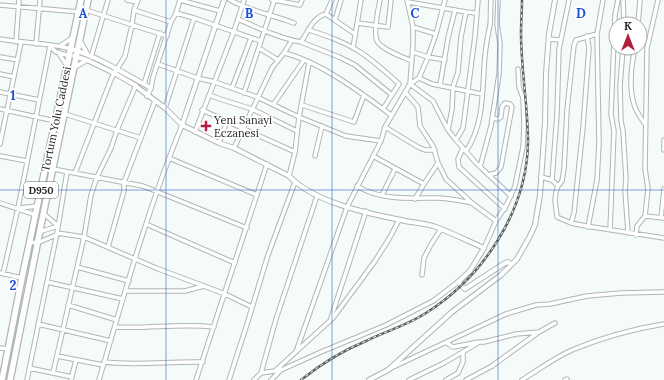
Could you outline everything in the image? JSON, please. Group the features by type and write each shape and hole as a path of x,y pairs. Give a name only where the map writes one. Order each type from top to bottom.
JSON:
{"highway":[{"name":"Tortum Yolu Caddesi","path":"2,380 81,0"},
{"name":"Tortum Yolu Caddesi","path":"10,380 39,232 88,0"}],"street":[{"path":"16,42 19,0"},
{"path":"36,44 40,0"},
{"path":"75,67 89,58 108,0"},
{"path":"75,173 115,71 125,56 134,10 138,1 127,0"},
{"path":"147,96 151,88 166,36 180,0 220,11"},
{"path":"98,380 146,224 182,125 224,0"},
{"path":"230,0 242,6 294,23"},
{"path":"195,132 202,110 215,82 234,31 244,0"},
{"path":"244,93 274,0 300,6 302,0"},
{"path":"326,14 332,0"},
{"path":"335,20 341,0"},
{"path":"353,48 361,0"},
{"path":"380,0 376,26 377,40 384,47 412,61"},
{"path":"357,23 388,27 391,0"},
{"path":"296,352 347,206 381,141 385,127 391,115 410,84 419,78 436,34 445,0"},
{"path":"456,140 463,128 475,36 478,0"},
{"path":"491,0 482,94 476,130 472,142 458,159 460,167 505,209"},
{"path":"480,167 492,118 500,62 500,44 497,24 498,0"},
{"path":"388,370 452,312 489,284 517,259 535,225 541,177 549,39 555,0"},
{"path":"552,180 557,114 560,40 569,0"},
{"path":"588,226 597,180 599,143 597,34 603,0"},
{"path":"610,230 614,131 611,114 615,15 618,0"},
{"path":"623,0 624,16"},
{"path":"639,16 640,0"},
{"path":"636,234 637,226 645,216 648,189 645,169 647,48 659,0 664,1"},
{"path":"410,84 413,52 413,27 408,1 476,13"},
{"path":"0,5 79,12"},
{"path":"86,10 166,36"},
{"path":"134,10 171,22"},
{"path":"440,85 455,10"},
{"path":"448,130 452,109 453,87 458,72 461,37 466,12"},
{"path":"176,13 261,41"},
{"path":"301,42 316,19 321,15 326,14 355,34"},
{"path":"165,108 194,18"},
{"path":"238,19 339,57 355,65 392,95"},
{"path":"413,27 436,34"},
{"path":"309,30 326,35 353,48 382,68 399,84 383,109"},
{"path":"144,84 160,33"},
{"path":"597,34 576,40 574,45 567,110 564,169 562,181 558,186 555,207 557,217 570,223 664,238"},
{"path":"570,223 574,213 583,127 589,48 587,36"},
{"path":"0,39 60,46 73,37"},
{"path":"232,88 251,38"},
{"path":"549,39 560,40"},
{"path":"234,148 272,68 292,40"},
{"path":"80,41 89,58"},
{"path":"0,144 21,42"},
{"path":"50,46 58,52 67,66"},
{"path":"22,278 1,273 18,208 50,46"},
{"path":"60,46 70,53"},
{"path":"259,48 278,60"},
{"path":"58,52 77,54 89,58 151,88"},
{"path":"413,52 428,57 445,60"},
{"path":"284,53 309,62 364,95 391,115"},
{"path":"622,56 620,86 621,121 626,179 625,191 628,233"},
{"path":"634,56 631,77 633,101 646,125"},
{"path":"0,57 18,60"},
{"path":"273,105 304,60"},
{"path":"289,176 295,152 299,118 309,62"},
{"path":"158,64 197,78 232,88 273,105 299,118 346,136 381,141"},
{"path":"254,380 262,373 281,370 386,325 433,301 458,282 470,270 484,248 496,221 505,209 515,186 523,147 524,126 523,98 519,87 518,69"},
{"path":"115,71 165,108 182,125 267,164 289,176 295,182 317,196 399,220 436,227 484,248"},
{"path":"0,74 14,77"},
{"path":"419,78 432,84 482,94"},
{"path":"53,373 84,237 91,195 97,177 111,148 138,81"},
{"path":"410,84 433,101 448,130 464,150 510,196"},
{"path":"0,92 39,100"},
{"path":"405,92 418,107 420,126 435,150 438,163 446,179 472,203 496,221"},
{"path":"209,95 252,109 297,131"},
{"path":"302,105 354,122 364,95"},
{"path":"108,247 124,191 124,182 155,101"},
{"path":"488,175 496,173 501,167 512,107 510,104 505,103 502,107 501,117 498,119 492,118"},
{"path":"0,109 55,121"},
{"path":"202,110 295,152"},
{"path":"65,114 141,138"},
{"path":"219,143 227,121"},
{"path":"315,156 322,126"},
{"path":"385,127 418,147 435,150"},
{"path":"664,140 664,150"},
{"path":"0,156 27,161"},
{"path":"373,156 424,184"},
{"path":"169,158 257,196"},
{"path":"415,199 438,163"},
{"path":"196,380 267,164"},
{"path":"382,195 395,168"},
{"path":"53,170 143,186 247,228"},
{"path":"27,380 58,226 67,172"},
{"path":"541,177 552,180 558,186"},
{"path":"228,380 268,255 295,182"},
{"path":"357,186 364,190 382,195 415,199 439,198 472,203"},
{"path":"645,216 663,218 664,189"},
{"path":"262,373 276,319 317,196"},
{"path":"0,203 36,215"},
{"path":"18,208 38,206"},
{"path":"329,322 366,211"},
{"path":"43,214 58,226"},
{"path":"275,371 329,322 348,300 375,261 399,220"},
{"path":"146,224 235,263"},
{"path":"39,232 58,226"},
{"path":"422,275 424,258 441,229"},
{"path":"30,242 37,244 56,234 84,237 136,258 156,268 225,294 252,307"},
{"path":"458,282 465,289 505,263 508,262 511,264"},
{"path":"77,267 129,281"},
{"path":"47,282 123,299"},
{"path":"126,291 185,292 204,286"},
{"path":"369,380 506,314 536,305 550,304 586,296 621,293 664,292"},
{"path":"68,305 117,320"},
{"path":"466,380 492,366 539,332 555,323"},
{"path":"38,324 111,341"},
{"path":"522,380 571,350 601,340 664,324"},
{"path":"115,327 137,328 171,325 214,326"},
{"path":"447,343 453,347 484,342 526,332 539,332"},
{"path":"409,380 444,364 479,342"},
{"path":"0,348 8,349"},
{"path":"446,380 458,374 463,362 463,353"},
{"path":"57,356 104,364 172,361 203,362"},
{"path":"29,368 72,379 76,360"},
{"path":"271,380 281,370"}],"railway":[{"path":"301,380 324,363 340,354 426,313 447,298 466,281 498,240 520,193 526,168 528,142 521,47 522,0"}],"place":[{"name":"Yeni Sanayi Eczanesi","path":"206,126"}]}
